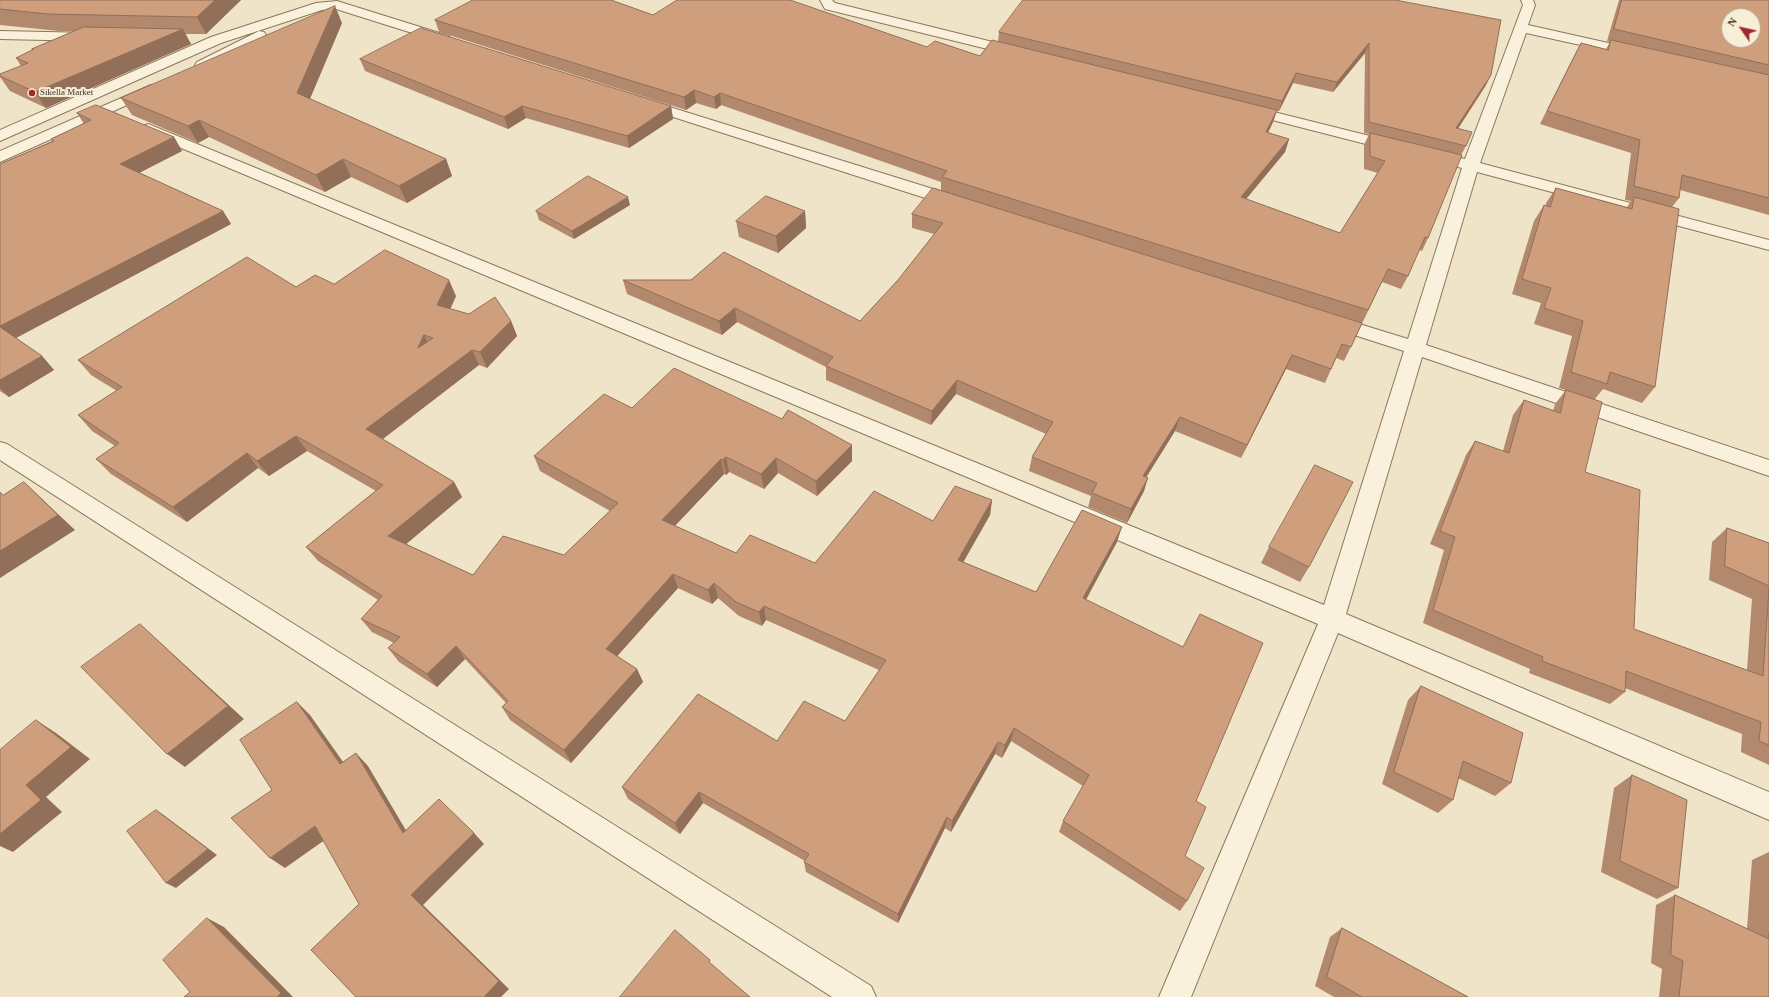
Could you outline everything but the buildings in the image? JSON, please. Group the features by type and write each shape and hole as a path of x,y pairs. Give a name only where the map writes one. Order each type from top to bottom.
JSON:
{"street":[{"path":"826,0 830,6 1031,56"},
{"path":"1175,997 1332,619 1471,165 1522,28 1529,5 1527,0"},
{"path":"0,136 216,40 240,31 272,23 316,7 338,5 459,44"},
{"path":"191,70 252,41 272,23"},
{"path":"1522,28 1645,56"},
{"path":"0,35 108,37"},
{"path":"185,39 252,41"},
{"path":"0,157 162,84"},
{"path":"633,99 967,205"},
{"path":"80,101 1332,619 1769,806"},
{"path":"1232,106 1410,150"},
{"path":"1440,158 1769,245"},
{"path":"1316,316 1769,468"},
{"path":"0,450 860,997"}],"place":[{"name":"Sikella Market","path":"32,93"}]}
